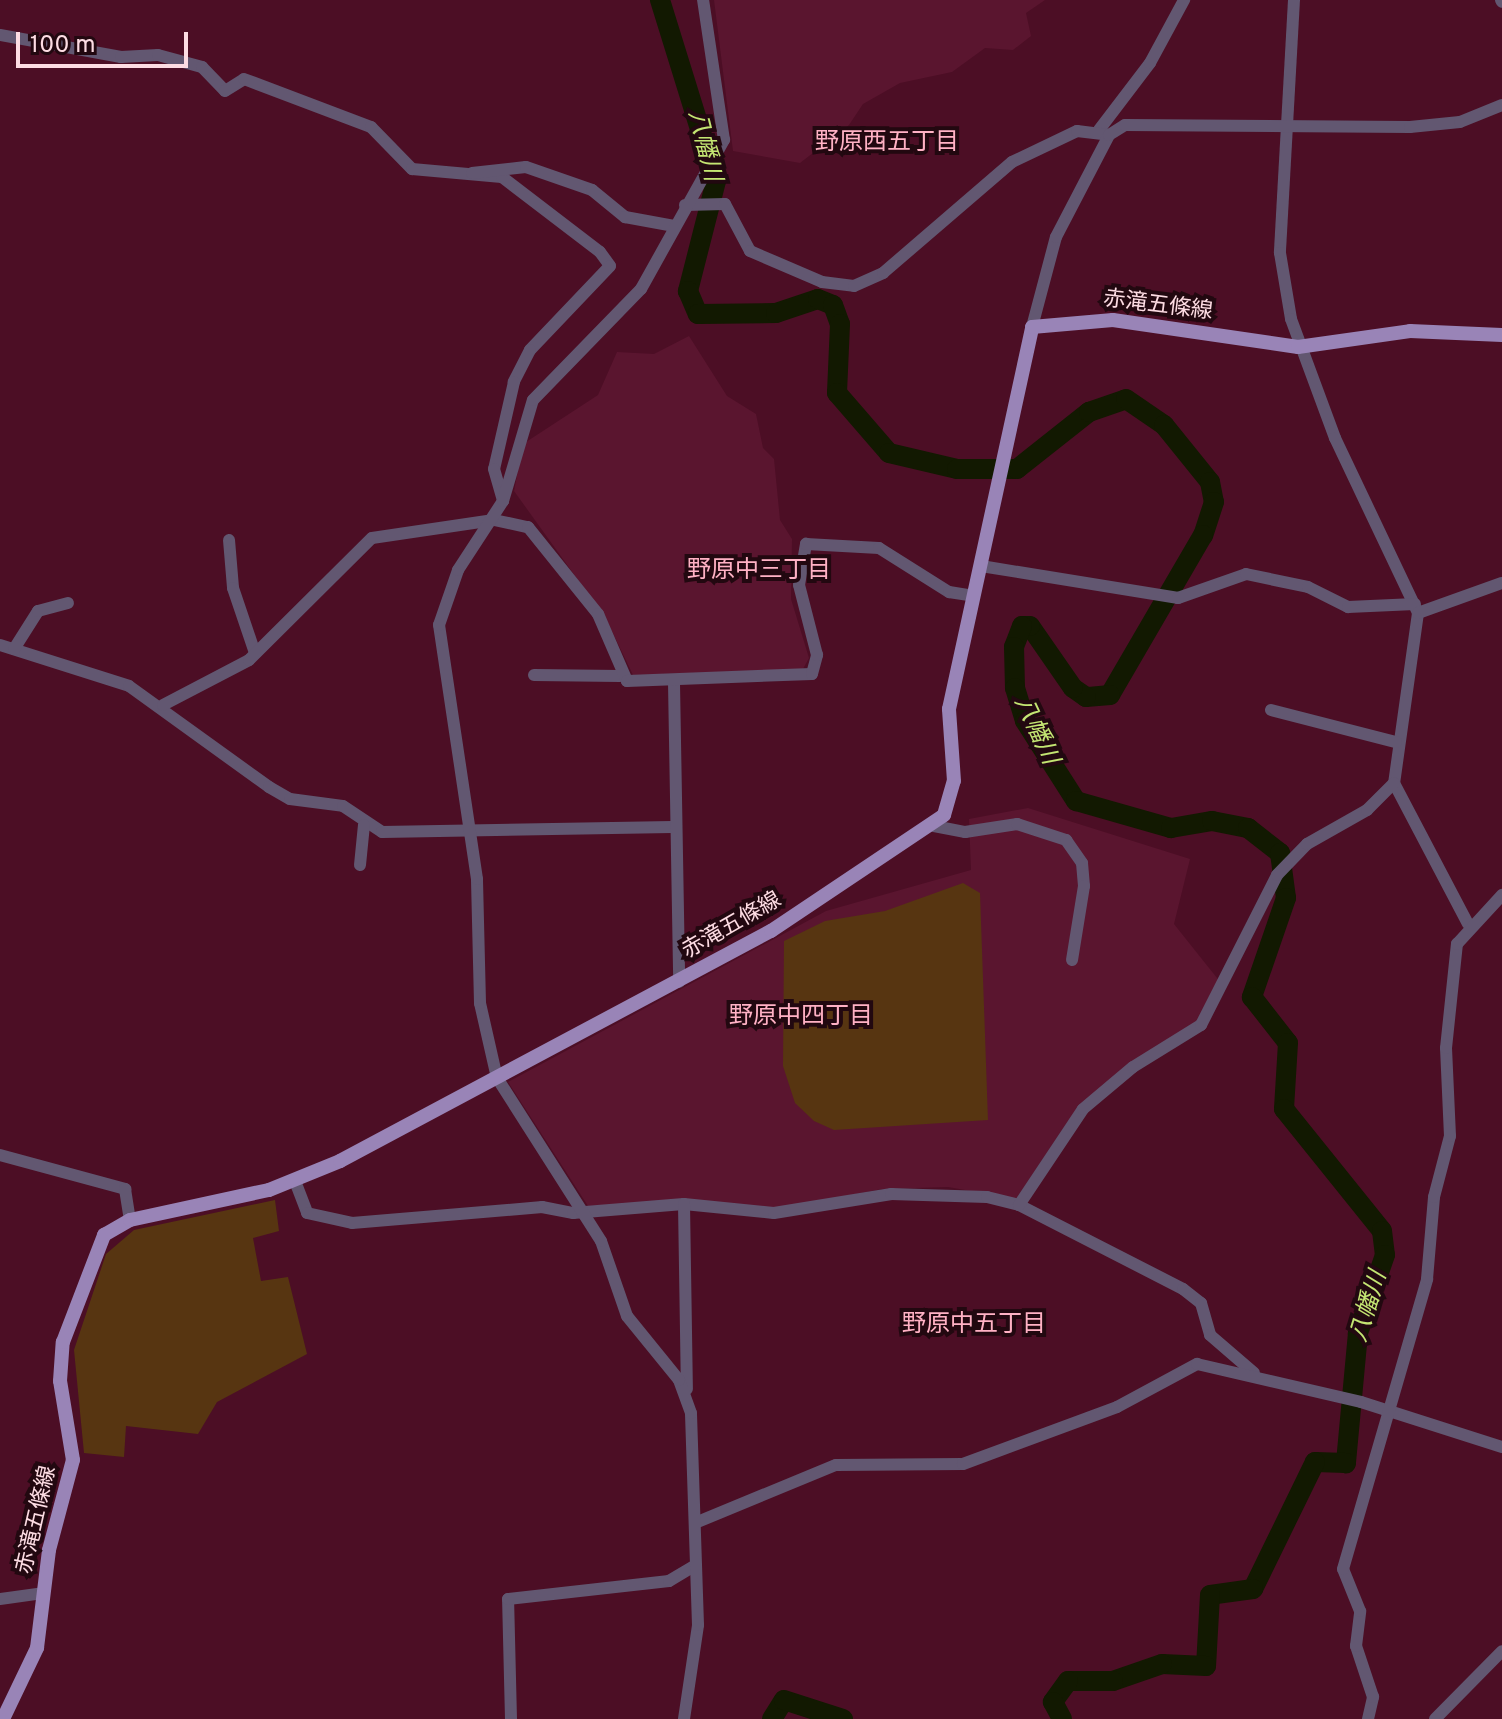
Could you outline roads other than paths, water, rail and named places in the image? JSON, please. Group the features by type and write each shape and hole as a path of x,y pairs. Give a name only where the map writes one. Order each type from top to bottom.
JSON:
{"main road":[{"name":"赤滝五條線","path":"1032,327 1113,320 1298,347 1410,331 1502,335"},
{"path":"934,826 951,801 946,726 1032,327"},
{"name":"赤滝五條線","path":"3,1719 32,1668 43,1593 73,1460 60,1381 68,1320 93,1250 130,1220 295,1181 679,982 934,826"}],"street":[{"path":"688,1400 627,1316 584,1211 497,1078 480,1003 477,879 467,832 439,625 458,570 494,520 503,501 533,400 641,289 720,146 724,119 703,0"},
{"path":"1032,327 1056,237 1104,133 1150,63 1184,0"},
{"path":"1294,0 1295,67 1282,127 1288,168 1280,253 1298,347 1417,608 1396,742 1394,783 1468,924"},
{"path":"0,35 121,57 158,55 211,74 221,87 244,79 371,127 412,169 458,178 502,177 523,188 610,266 530,350 514,382 494,469 503,501"},
{"path":"685,205 720,203 730,208 750,251 822,282 854,286 883,273 1012,162 1077,131 1104,133 1125,125 1410,127 1460,122 1502,105"},
{"path":"458,178 495,166 526,167 592,190 625,217 674,226"},
{"path":"163,705 255,653 372,538 494,520 528,527 598,614 620,676"},
{"path":"229,540 233,588 255,653"},
{"path":"534,675 620,676 674,683 812,674 817,655 799,585 806,544 879,548 949,592 974,596"},
{"path":"981,566 1178,598 1246,574 1308,587 1348,607 1417,608 1502,583"},
{"path":"14,649 38,611 68,603"},
{"path":"0,645 95,672 163,705 269,787 290,799 343,806 364,825 467,832 672,827"},
{"path":"674,683 672,827 679,982"},
{"path":"1271,710 1396,742"},
{"path":"1019,1205 1083,1109 1133,1067 1201,1025 1282,870 1394,783"},
{"path":"934,826 965,832 1017,824 1066,840 1082,863 1084,886 1072,960"},
{"path":"360,865 364,825"},
{"path":"1368,1719 1373,1697 1356,1646 1360,1611 1343,1569 1427,1279 1434,1197 1450,1136 1446,1048 1457,944 1468,924 1502,895"},
{"path":"0,1155 125,1189 130,1220"},
{"path":"295,1181 307,1213 352,1223 469,1211 584,1211 684,1204 774,1213 951,1191 1019,1205 1195,1297 1210,1335 1254,1373"},
{"path":"684,1204 688,1400 698,1625 684,1719"},
{"path":"695,1523 836,1465 963,1464 1117,1407 1197,1364 1254,1373 1361,1402 1502,1447"},
{"path":"511,1719 508,1599 669,1581 696,1565"},
{"path":"0,1599 43,1593"},
{"path":"1435,1719 1502,1651"}],"waterway":[{"name":"八幡川","path":"660,0 716,181 688,291 698,314 776,313 818,299 833,305 840,324 837,393 889,453 957,469 1017,469 1089,412 1126,399 1164,425 1210,482 1214,502 1203,535 1110,695 1086,697 1073,688 1030,626 1022,626 1014,647 1015,688 1025,721 1076,801 1171,828 1212,821 1248,828 1280,853 1286,898 1252,997 1288,1043 1284,1109 1382,1231 1385,1255 1358,1333 1346,1463 1315,1462 1253,1589 1210,1595 1206,1666 1162,1664 1113,1681 1068,1681 1053,1702 1062,1719"},
{"name":"八幡川","path":"772,1719 784,1700 843,1719"}],"district":[{"name":"野原西五丁目","path":"887,144"},
{"name":"野原中三丁目","path":"759,572"},
{"name":"野原中四丁目","path":"801,1018"},
{"name":"野原中五丁目","path":"974,1326"}]}
